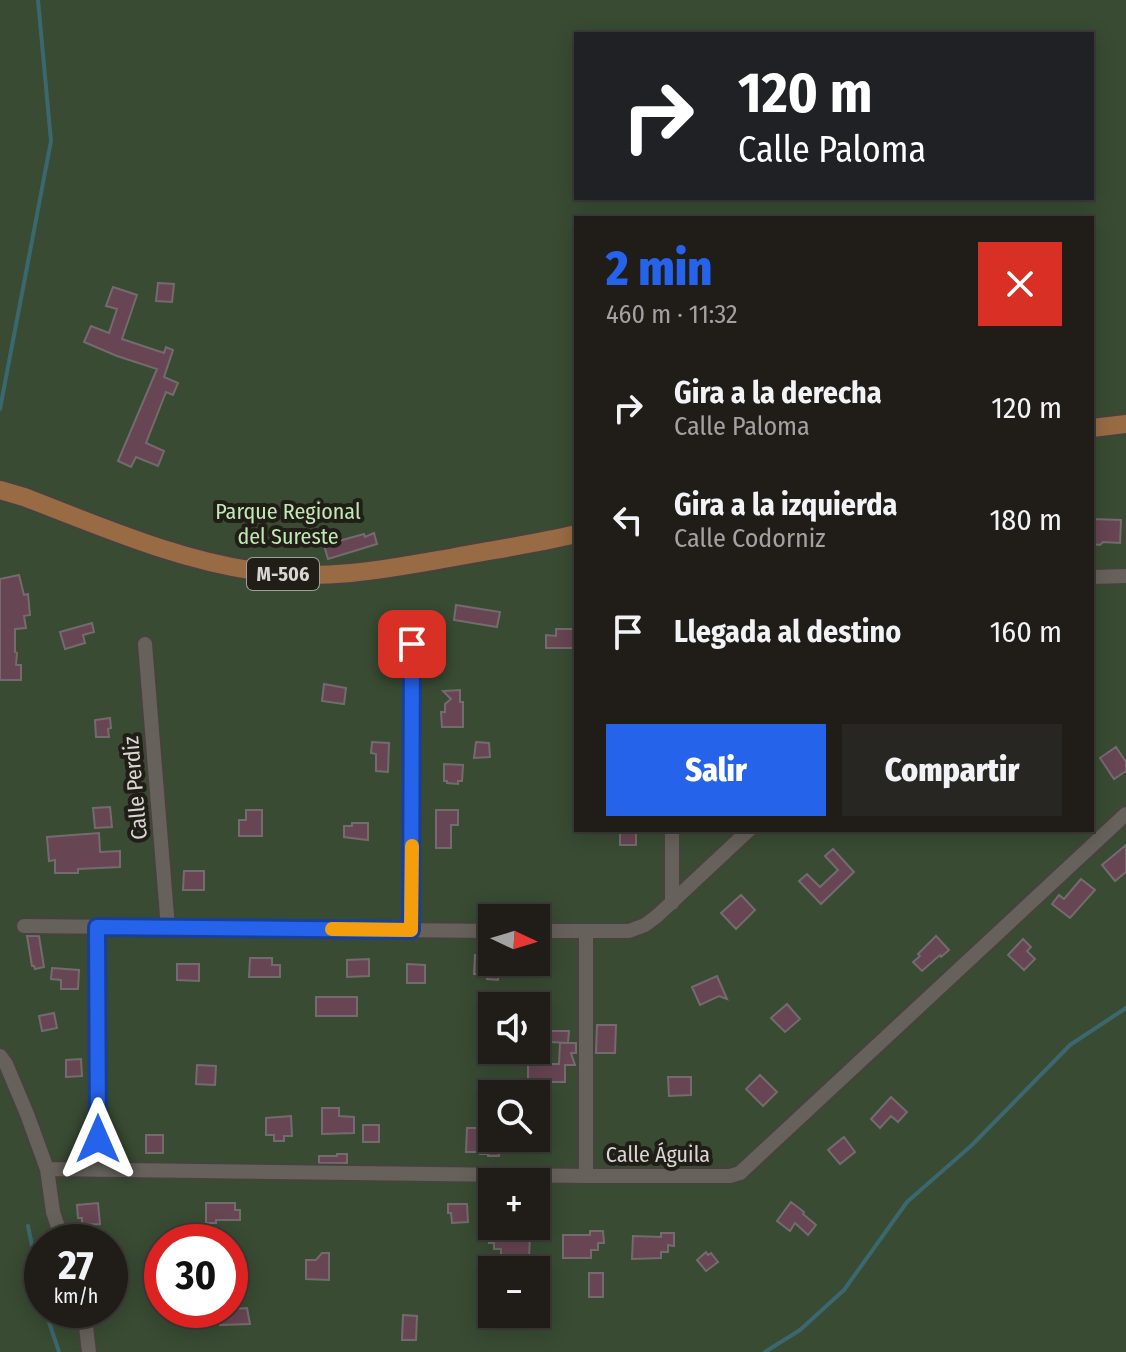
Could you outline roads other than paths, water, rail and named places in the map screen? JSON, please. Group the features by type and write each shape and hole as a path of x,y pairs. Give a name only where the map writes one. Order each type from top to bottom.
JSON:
{"main road":[{"path":"1094,428 1126,424"},
{"name":"M-506","path":"0,490 171,551 235,568 277,573 355,573 574,534"}],"street":[{"path":"1094,577 1126,576"},
{"name":"Calle Perdiz","path":"145,644 168,928"},
{"path":"411,930 412,644"},
{"name":"Calle Águila","path":"47,1169 586,1176 730,1176 740,1173 1126,814"},
{"path":"672,832 672,903"},
{"path":"550,931 637,929 672,903 747,832"},
{"path":"24,926 478,931"},
{"path":"97,927 98,1170"},
{"path":"586,931 586,1176"},
{"path":"0,1056 22,1102 47,1169 57,1224"},
{"path":"86,1328 89,1352"}],"waterway":[{"path":"0,409 51,141 38,0"},
{"path":"765,1352 800,1330 844,1290 907,1202 972,1145 1070,1045 1126,1008"},
{"path":"51,1328 59,1352"}],"park label":[{"name":"Parque Regional del Sureste","path":"288,524"}]}
